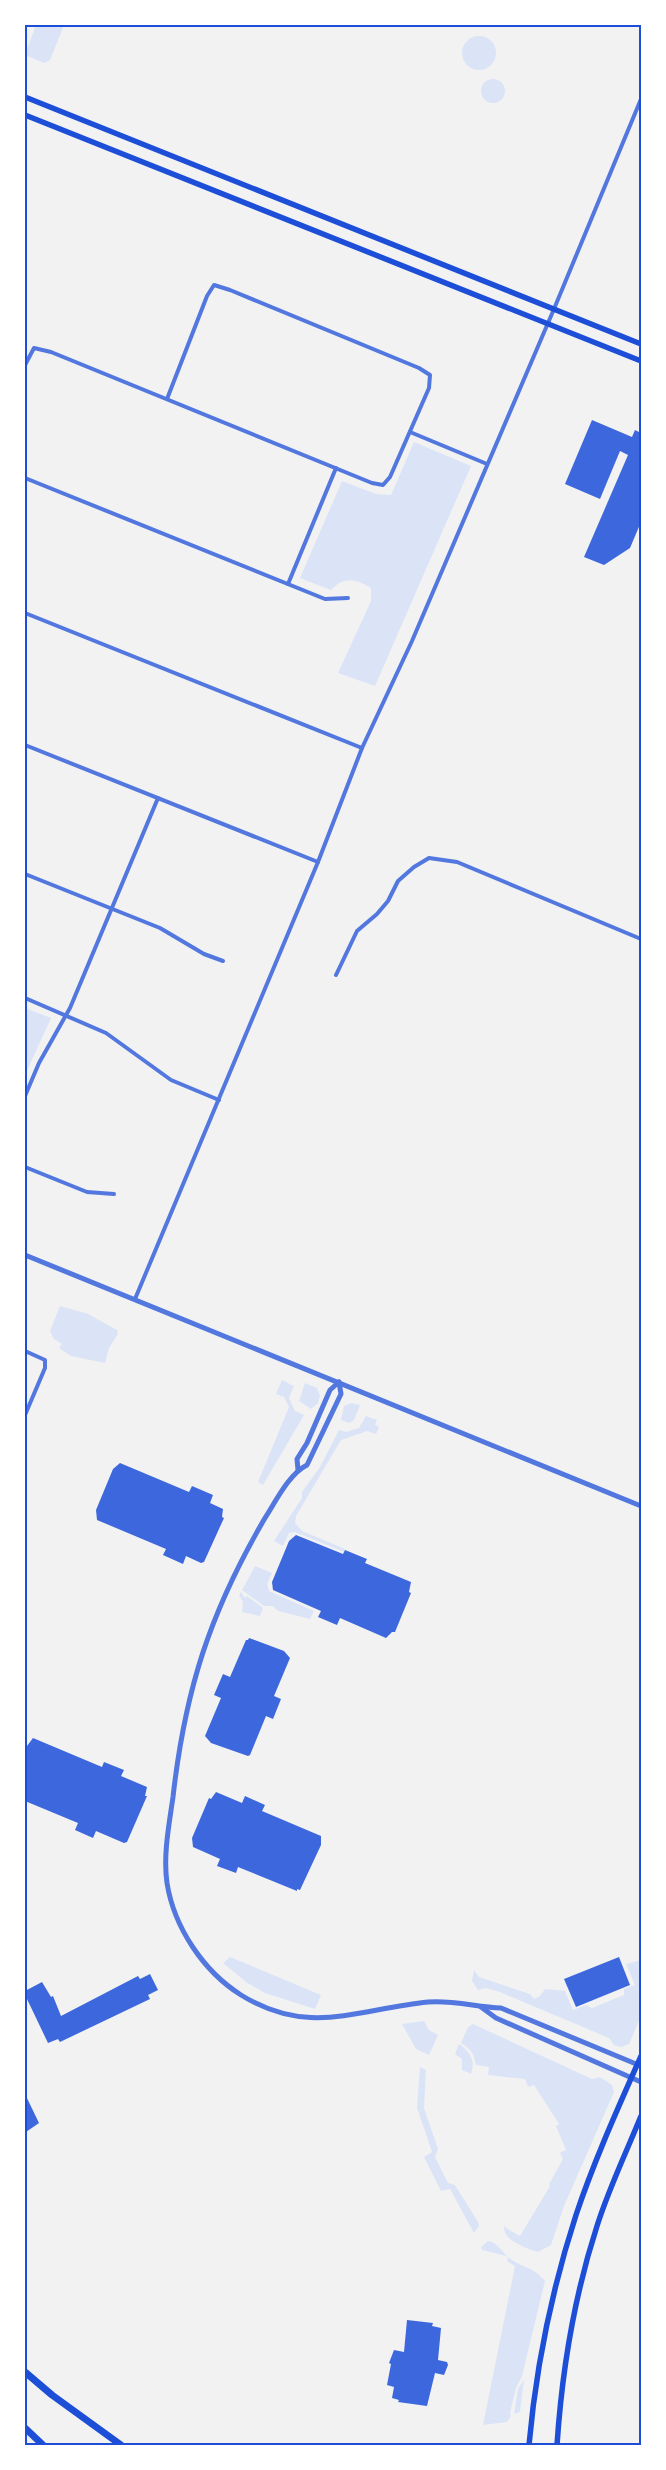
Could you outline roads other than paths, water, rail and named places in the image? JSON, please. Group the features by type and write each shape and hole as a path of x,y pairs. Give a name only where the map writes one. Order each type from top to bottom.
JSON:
{"highway":[{"path":"25,2372 52,2395 121,2445"},
{"path":"25,2428 43,2445"}],"main road":[{"path":"25,97 641,344"},
{"path":"25,115 641,361"},
{"path":"529,2445 540,2360 567,2247 584,2194 632,2078 639,2066 641,2056"},
{"path":"557,2445 564,2368 570,2328 586,2264 608,2196 641,2116"}],"street":[{"path":"135,1299 318,862 362,748 412,641 548,324 641,99"},
{"path":"25,366 34,348 51,352 372,483 383,485 390,477 429,388 430,375 401,360 214,285 207,296 167,399"},
{"path":"410,432 487,464"},
{"path":"288,584 336,468"},
{"path":"25,478 325,599 348,598"},
{"path":"25,613 362,748"},
{"path":"25,745 318,862"},
{"path":"25,1096 39,1063 66,1014 158,798"},
{"path":"336,975 357,931 378,914 388,901 398,881 414,867 429,858 457,862 641,939"},
{"path":"25,874 160,928 204,954 223,961"},
{"path":"25,998 66,1014 106,1033 171,1080 219,1100"},
{"path":"25,1167 88,1192 114,1194"},
{"path":"25,1255 641,1506"},
{"path":"25,1351 45,1360 45,1368 25,1415"},
{"path":"298,1470 297,1459 330,1390 339,1382"},
{"path":"339,1382 341,1394 307,1465 298,1470 269,1511 235,1570 220,1603 192,1683 181,1734 167,1841 166,1869 175,1913 187,1937 209,1967 238,1993 255,2003 279,2013 304,2018 338,2018 430,2002 453,2002 480,2007 501,2008 639,2066"},
{"path":"480,2007 496,2018 641,2082"}]}
